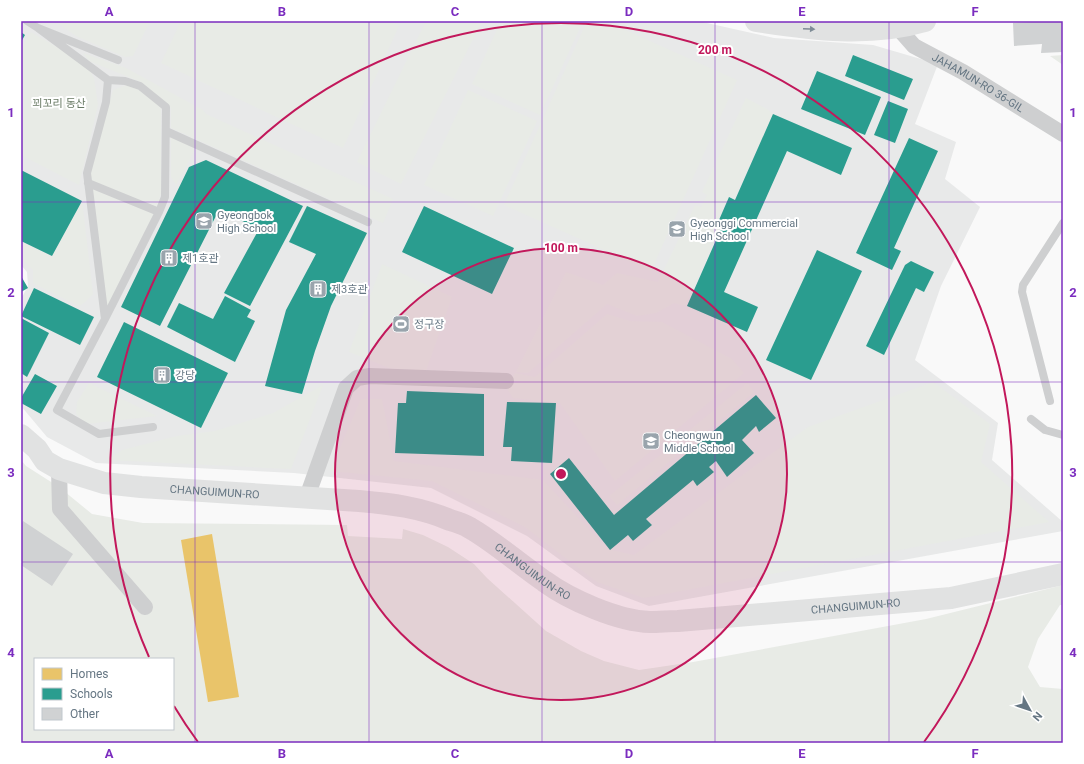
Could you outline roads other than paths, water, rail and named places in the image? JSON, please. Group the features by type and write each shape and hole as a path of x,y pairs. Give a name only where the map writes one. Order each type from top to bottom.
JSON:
{"street":[{"path":"756,21 799,28 850,31 880,30 894,24 925,21"},
{"name":"JAHAMUN-RO 36-GIL","path":"894,24 914,46 963,72 1063,134"},
{"path":"307,497 346,388 357,378 370,376 506,381"},
{"name":"CHANGUIMUN-RO","path":"21,435 37,449 45,461 59,470 104,482 141,487 395,504 430,512 469,527 544,582 567,596 615,615 649,622 951,598 1063,574"},
{"path":"59,470 60,509 145,607"}],"lane":[{"path":"27,21 108,80 125,81 140,86 166,107 165,197 159,212 105,319 57,410 99,434 152,427"},
{"path":"38,28 118,60"},
{"path":"105,319 86,173 106,102 108,80"},
{"path":"166,131 368,222"},
{"path":"88,183 159,212"},
{"path":"1050,401 1022,292 1023,285 1063,223"},
{"path":"1031,419 1044,430 1063,435"}],"place":[{"name":"Gyeongbok High School","path":"204,221"},
{"name":"Gyeonggi Commercial High School","path":"677,229"},
{"name":"제1호관","path":"169,258"},
{"name":"제3호관","path":"318,289"},
{"name":"정구장","path":"401,324"},
{"name":"강당","path":"162,375"},
{"name":"Cheongwun Middle School","path":"651,441"}],"park label":[{"name":"꾀꼬리 동산","path":"59,103"}]}
